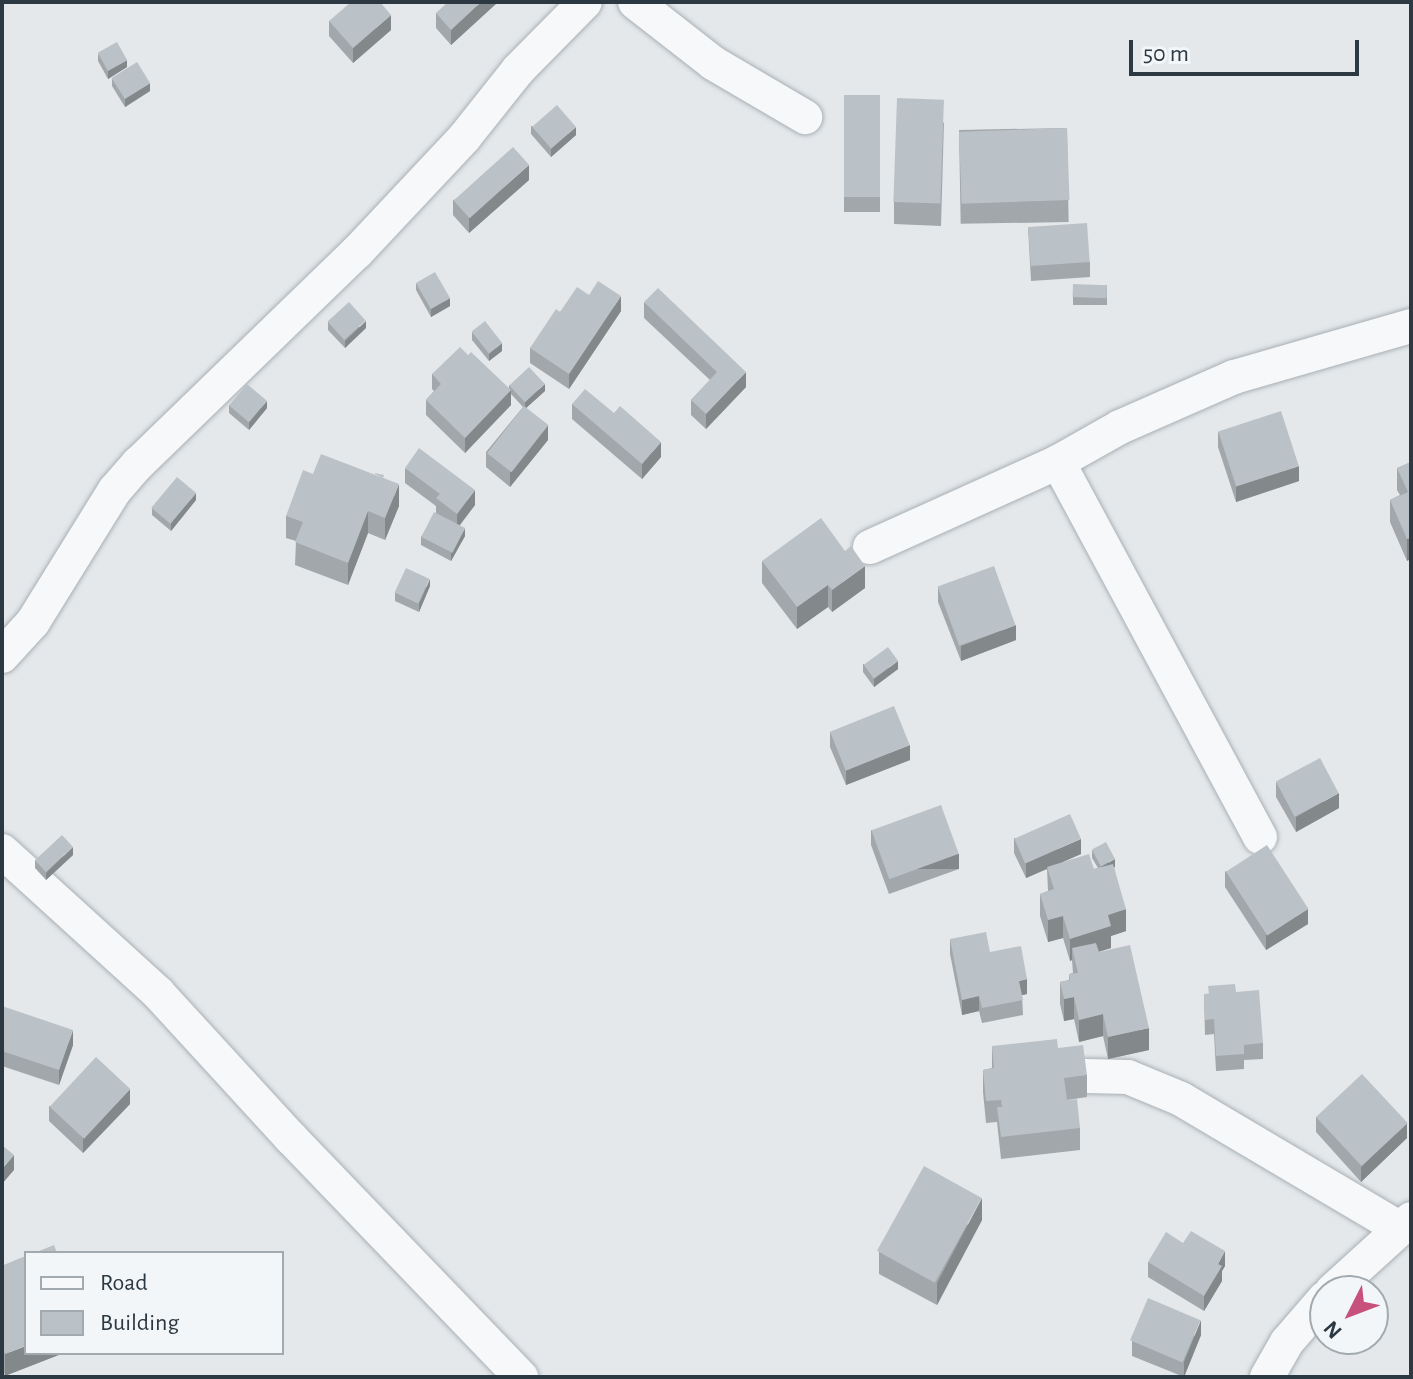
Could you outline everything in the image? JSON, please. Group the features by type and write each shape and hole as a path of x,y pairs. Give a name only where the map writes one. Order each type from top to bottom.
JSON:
{"street":[{"path":"2,656 33,622 115,490 138,464 357,252 464,138 518,70 585,2"},
{"path":"635,2 713,63 805,117"},
{"path":"870,547 1058,462 1120,427 1234,377 1411,326"},
{"path":"1058,462 1260,837"},
{"path":"2,851 158,993 291,1138 521,1377"},
{"path":"1086,1076 1128,1077 1181,1099 1405,1223 1349,1275"},
{"path":"1267,1377 1287,1342 1309,1317"}],"building":[{"path":"351,2 380,2 391,15 353,48 329,21"},
{"path":"448,2 481,2 451,30 436,13"},
{"path":"117,42 127,60 108,71 98,53"},
{"path":"137,62 150,83 125,99 112,78"},
{"path":"844,95 880,95 880,197 844,197"},
{"path":"897,98 944,100 940,204 893,202"},
{"path":"557,105 576,127 551,149 532,127"},
{"path":"1067,128 1070,200 962,204 959,132"},
{"path":"513,147 529,165 470,218 454,201"},
{"path":"1087,223 1090,262 1031,266 1028,227"},
{"path":"435,272 450,298 431,309 416,283"},
{"path":"598,281 621,296 569,374 530,348 556,309 560,312 577,287 589,295"},
{"path":"1073,284 1107,285 1107,298 1073,297"},
{"path":"658,288 746,372 706,414 691,400 717,372 644,302"},
{"path":"349,302 366,321 344,340 327,321"},
{"path":"485,321 502,343 489,354 472,331"},
{"path":"460,347 468,355 471,352 511,390 465,438 426,400 441,384 432,374"},
{"path":"529,367 545,384 525,402 509,385"},
{"path":"247,384 267,401 249,422 229,405"},
{"path":"585,389 614,413 620,406 661,442 642,464 572,404"},
{"path":"524,406 548,425 511,472 487,453"},
{"path":"1281,411 1299,466 1236,487 1218,431"},
{"path":"419,448 475,490 457,514 436,498 440,494 405,468"},
{"path":"321,454 399,484 385,518 368,511 348,563 295,542 303,522 286,516 303,470 313,474"},
{"path":"1411,462 1411,537 1407,539 1390,500 1408,492 1397,468"},
{"path":"177,477 196,493 170,524 151,508"},
{"path":"434,512 465,528 452,553 421,537"},
{"path":"821,518 845,551 851,546 865,566 832,590 828,585 797,607 762,561"},
{"path":"994,566 1016,625 959,646 938,587"},
{"path":"406,568 430,579 418,603 395,592"},
{"path":"888,647 898,661 874,678 864,665"},
{"path":"894,706 910,745 846,771 830,732"},
{"path":"1320,758 1339,793 1295,817 1276,781"},
{"path":"941,805 959,854 889,879 871,830"},
{"path":"1070,814 1081,839 1025,863 1014,839"},
{"path":"62,835 73,847 46,872 35,860"},
{"path":"1106,842 1115,859 1101,866 1092,850"},
{"path":"1267,845 1308,909 1267,935 1226,872"},
{"path":"1089,854 1094,869 1113,864 1126,909 1108,915 1111,926 1070,939 1063,916 1048,920 1040,894 1054,889 1047,867"},
{"path":"986,932 990,952 1021,946 1027,979 1019,981 1023,1000 982,1008 979,996 962,1000 950,939"},
{"path":"1096,943 1099,952 1130,945 1149,1028 1108,1037 1103,1014 1079,1020 1074,997 1064,999 1060,982 1070,980 1069,974 1078,973 1072,948"},
{"path":"1235,984 1236,992 1259,990 1263,1043 1244,1045 1244,1054 1216,1056 1214,1019 1205,1020 1204,994 1209,994 1208,986"},
{"path":"2,1006 73,1030 59,1070 2,1051"},
{"path":"1057,1039 1058,1048 1083,1045 1087,1075 1064,1078 1067,1100 1077,1099 1080,1128 1001,1137 997,1107 1002,1107 1001,1100 986,1101 983,1070 994,1068 992,1046"},
{"path":"96,1057 130,1089 84,1139 50,1107"},
{"path":"1362,1074 1408,1123 1362,1166 1316,1117"},
{"path":"2,1145 14,1155 2,1169"},
{"path":"924,1166 982,1198 935,1283 877,1251"},
{"path":"1191,1231 1225,1251 1218,1264 1222,1266 1204,1296 1148,1262 1166,1232 1183,1243"},
{"path":"54,1245 56,1251 39,1251"},
{"path":"24,1257 24,1347 5,1354 2,1345 2,1266"},
{"path":"1148,1298 1200,1320 1182,1363 1130,1340"}]}
